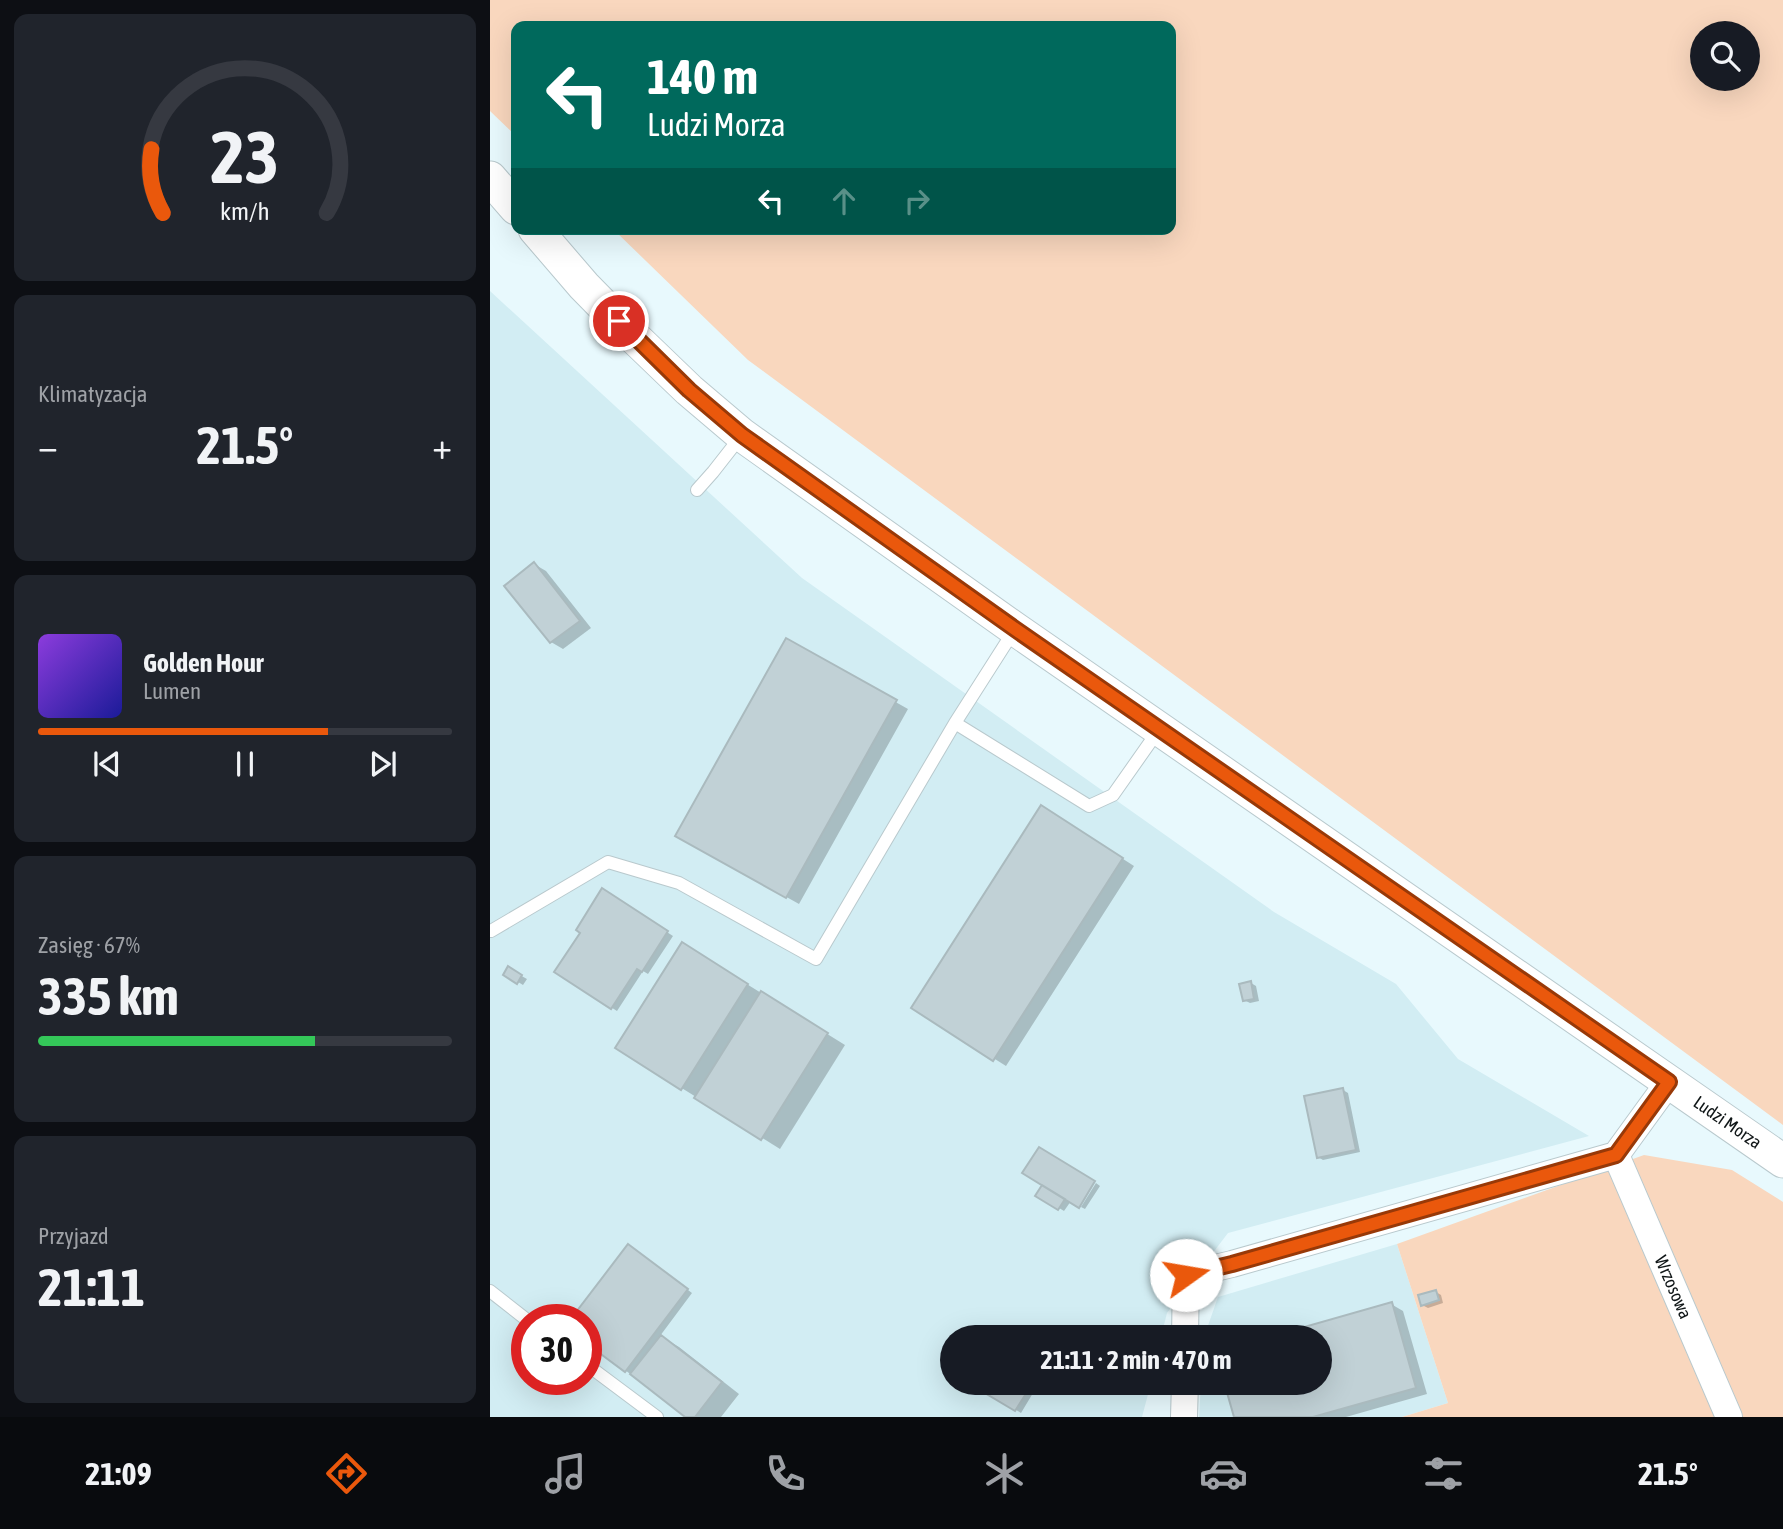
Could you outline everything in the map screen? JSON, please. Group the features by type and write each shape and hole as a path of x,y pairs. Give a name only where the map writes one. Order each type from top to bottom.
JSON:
{"street":[{"path":"490,178 511,202"},
{"name":"Ludzi Morza","path":"540,235 584,286 636,339 689,390 742,435 1015,629 1783,1161"},
{"path":"1185,1325 1186,1275 1616,1155 1669,1082"},
{"name":"Wrzosowa","path":"1616,1155 1729,1417"},
{"path":"1184,1417 1185,1395"}],"lane":[{"path":"697,490 742,435"},
{"path":"491,931 608,862 680,883 816,959 955,723 1015,629"},
{"path":"955,723 1089,806 1113,795 1160,727"},
{"path":"490,1291 511,1307"},
{"path":"602,1376 657,1417"}],"shaded area":[{"path":"490,0 1783,0 1783,1125 748,360 619,235 1176,235 1176,21 511,21 511,131 490,111"},
{"path":"490,291 802,578 1274,912 1396,984 1458,1059 1589,1136 1228,1233 1167,1313 1164,1325 940,1325 940,1395 1148,1395 1142,1417 490,1417"},
{"path":"1644,1155 1732,1170 1783,1202 1783,1417 1402,1417 1448,1403 1397,1244"},
{"path":"1397,1244 1448,1403 1402,1417 1199,1417 1200,1395 1332,1395 1332,1325 1208,1325 1218,1297"}],"building":[{"path":"534,562 580,621 550,643 504,586"},
{"path":"786,638 897,700 786,898 675,836"},
{"path":"1041,805 1123,858 993,1061 911,1008"},
{"path":"602,888 668,931 642,972 637,969 611,1009 554,972 580,933 576,930"},
{"path":"682,942 748,984 681,1090 615,1048"},
{"path":"508,966 522,975 517,984 503,975"},
{"path":"1251,981 1254,999 1243,1001 1239,984"},
{"path":"761,991 828,1033 761,1140 694,1098"},
{"path":"1343,1088 1356,1150 1317,1158 1304,1096"},
{"path":"1039,1147 1095,1181 1079,1208 1022,1173"},
{"path":"1042,1185 1065,1199 1058,1210 1035,1196"},
{"path":"628,1244 688,1289 625,1372 602,1355 602,1304 582,1304"},
{"path":"1436,1290 1439,1300 1421,1306 1418,1295"},
{"path":"1392,1302 1416,1388 1313,1417 1234,1417 1228,1395 1332,1395 1332,1325 1311,1325"},
{"path":"661,1335 722,1382 695,1417 685,1417 630,1374"},
{"path":"988,1395 1025,1395 1015,1411"}],"route":[{"path":"619,321 689,390 742,435 1015,629 1669,1082 1616,1155 1186,1275"}]}
